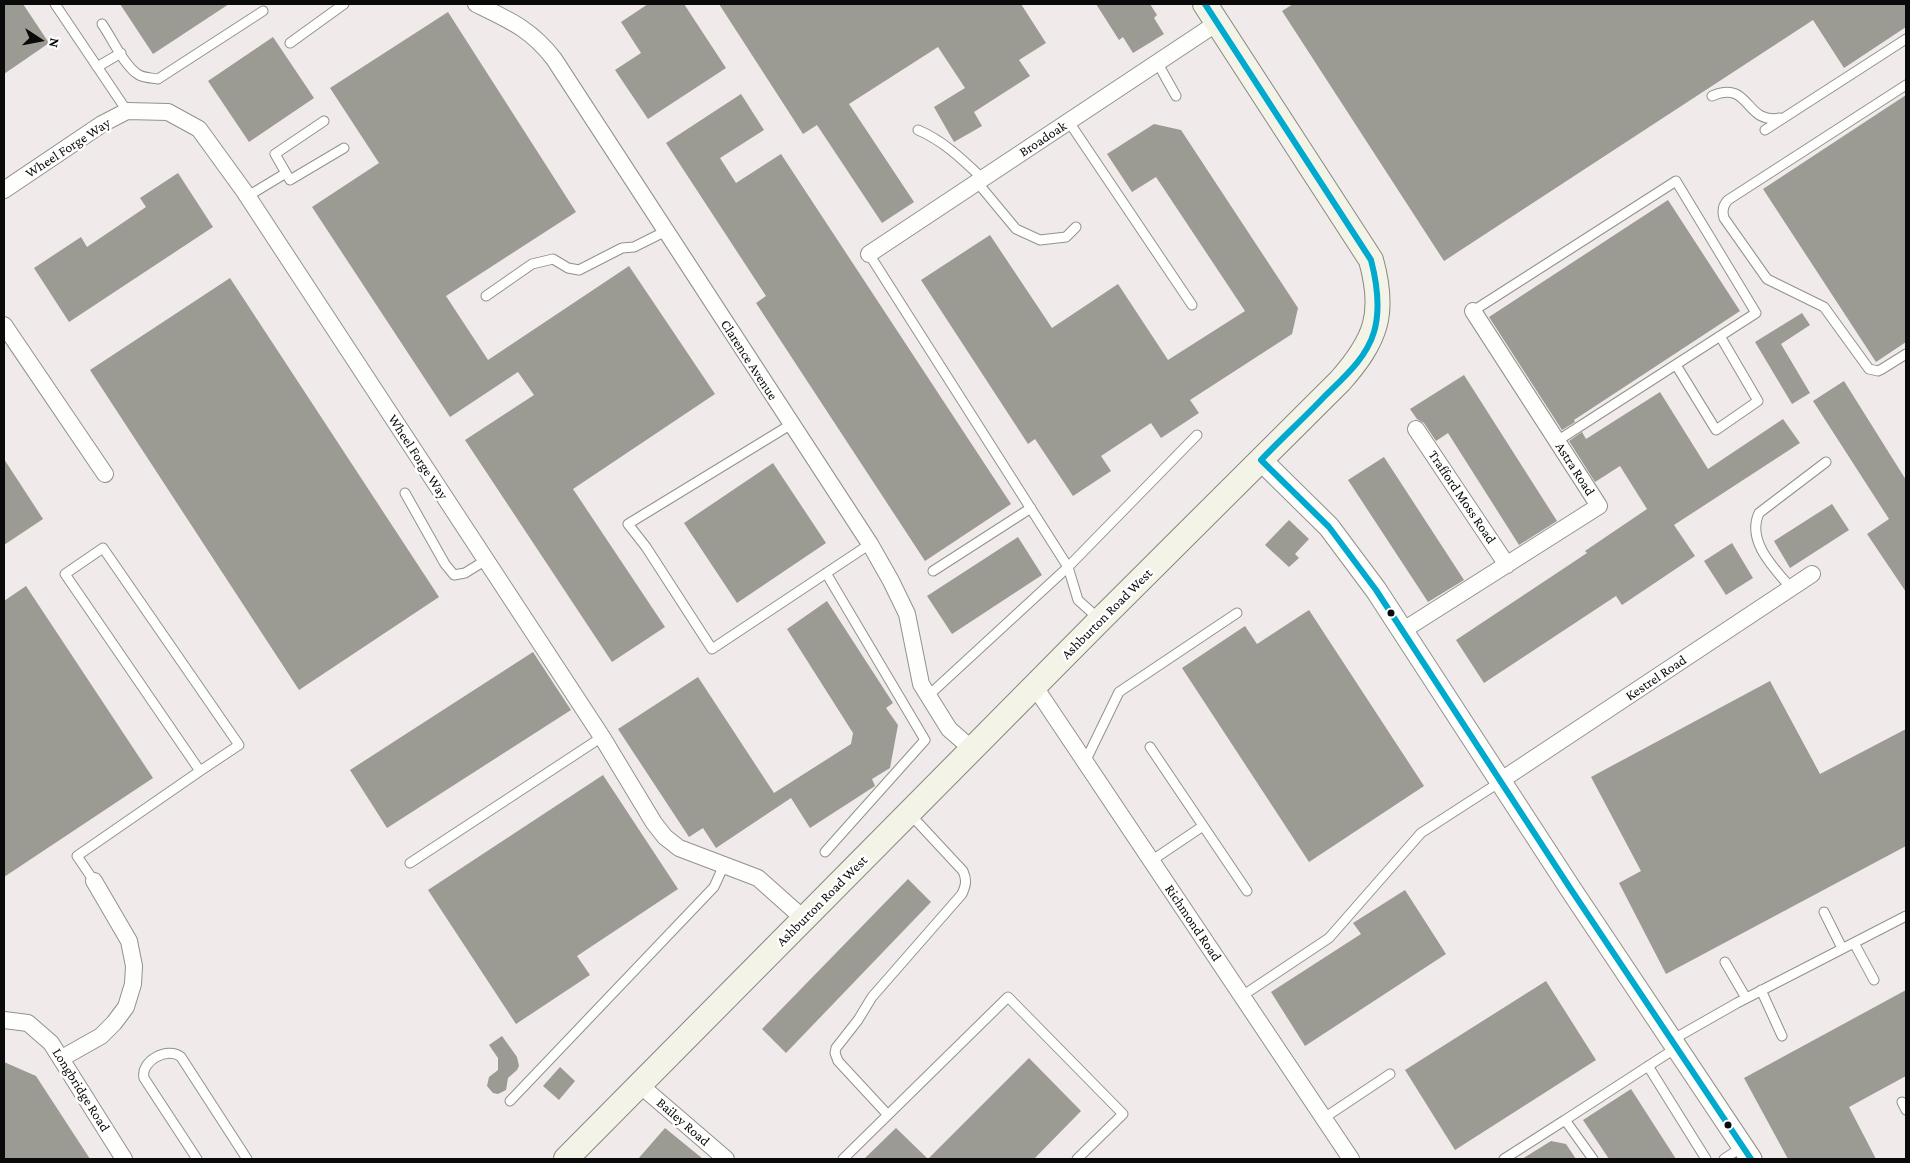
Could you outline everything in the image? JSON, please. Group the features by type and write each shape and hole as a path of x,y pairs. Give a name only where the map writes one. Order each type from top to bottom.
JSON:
{"main road":[{"name":"Ashburton Road West","path":"566,1159 1100,620 1340,381 1359,360 1370,341 1378,302 1377,280 1372,260 1211,13"}],"street":[{"name":"Clarence Avenue","path":"482,5 526,30 542,44 554,59 790,425 870,544 907,614 921,684 930,696 936,711 949,729 973,750"},
{"name":"Broadoak","path":"868,254 1157,62 1211,13"},
{"name":"Wheel Forge Way","path":"4,190 102,124 127,112 168,112 199,129 248,196 602,737 654,823 665,837 679,848 758,878 804,919"},
{"name":"Astra Road","path":"1402,631 1599,506 1473,311"},
{"path":"4,325 104,474"},
{"name":"Trafford Moss Road","path":"1416,429 1507,565"},
{"path":"1261,460 1329,527 1376,590 1500,782 1746,1153"},
{"name":"Kestrel Road","path":"1500,782 1812,574"},
{"name":"Richmond Road","path":"1035,687 1351,1159"},
{"path":"62,1058 101,1036 114,1023 126,1007 133,984 134,966 129,941 94,881"},
{"name":"Longbridge Road","path":"4,1020 28,1023 51,1043 124,1159"},
{"name":"Bailey Road","path":"640,1084 726,1159"}],"lane":[{"path":"55,4 127,112"},
{"path":"290,43 344,4"},
{"path":"102,24 129,66 139,75 158,78 263,11"},
{"path":"1765,130 1906,39"},
{"path":"97,67 121,54"},
{"path":"1157,62 1176,96"},
{"path":"1906,85 1728,200 1723,213 1724,218 1767,279 1824,307 1869,369 1882,370 1906,354"},
{"path":"1712,96 1730,92 1742,97 1761,117 1773,120 1785,117"},
{"path":"324,121 275,154 290,180 344,148"},
{"path":"1069,122 1192,305"},
{"path":"918,130 932,136 950,149 980,181 1016,229 1040,240 1066,236 1076,227"},
{"path":"248,196 286,172"},
{"path":"1473,311 1676,181 1756,313 1557,441"},
{"path":"486,296 532,264 553,259 568,268 580,270 622,248 634,247 666,231"},
{"path":"868,254 1068,567 1078,600 1100,620"},
{"path":"1676,365 1716,430 1758,400 1720,336"},
{"path":"790,425 628,524 646,547 712,649 870,544"},
{"path":"930,696 1068,567 1197,436"},
{"path":"1791,588 1760,546 1755,522 1759,513 1826,462"},
{"path":"405,493 445,564 454,575 465,573 486,560"},
{"path":"933,571 1031,508"},
{"path":"94,881 77,856 238,745 103,548 65,574 200,771"},
{"path":"826,573 925,740 826,852"},
{"path":"1085,762 1119,692 1237,613"},
{"path":"410,864 602,737"},
{"path":"1150,747 1247,891"},
{"path":"1242,996 1328,938 1421,833 1500,782"},
{"path":"888,1115 838,1061 835,1054 836,1048 858,1020 872,997 962,894 966,887 966,878 963,871 909,814"},
{"path":"1151,861 1203,826"},
{"path":"510,1100 714,886 724,865"},
{"path":"1824,912 1842,948"},
{"path":"1504,1159 1648,1066 1674,1044 1746,998 1906,916"},
{"path":"1854,943 1874,980"},
{"path":"1725,962 1746,998"},
{"path":"1761,990 1782,1036"},
{"path":"843,1159 1008,997 1123,1114 1077,1159"},
{"path":"197,1159 143,1074 144,1069 151,1062 167,1053 177,1054 181,1057 247,1159"},
{"path":"1648,1066 1706,1159"},
{"path":"1324,1118 1390,1074"},
{"path":"1565,1120 1593,1159"},
{"path":"1724,1159 1746,1153"}],"shaded area":[{"path":"4,4 1906,4 1906,1159 4,1159"}],"building":[{"path":"4,4 23,4 49,43 4,74"},
{"path":"120,4 229,4 153,54"},
{"path":"648,4 684,4 726,68 648,119 615,70 641,53 621,22"},
{"path":"719,4 1021,4 1046,43 1019,60 1030,76 974,112 982,126 954,142 934,107 965,88 938,47 849,104 914,202 882,223 817,125 803,134"},
{"path":"1096,4 1150,4 1157,15 1154,18 1164,34 1133,53 1123,37 1119,40"},
{"path":"1293,4 1906,4 1906,27 1844,68 1813,20 1444,261 1282,11"},
{"path":"448,12 576,212 446,296 488,360 629,266 715,394 573,489 665,627 612,662 465,440 534,395 518,372 450,417 312,207 379,163 330,88"},
{"path":"273,37 314,98 249,142 208,81"},
{"path":"741,94 764,130 720,158 736,183 781,154 1011,504 925,561 756,303 766,296 666,143"},
{"path":"1906,95 1906,342 1876,362 1763,189"},
{"path":"1154,124 1181,130 1298,308 1292,334 1190,400 1199,413 1161,438 1151,423 1101,456 1111,471 1073,496 1035,439 1028,444 921,280 990,235 1052,328 1118,284 1168,360 1245,311 1156,177 1132,192 1107,154"},
{"path":"178,173 213,227 69,322 34,268 81,237 87,247 146,207 140,198"},
{"path":"1668,200 1740,311 1574,420 1575,422 1562,430 1489,317"},
{"path":"230,278 439,597 299,690 90,370"},
{"path":"1802,313 1810,325 1781,344 1810,393 1792,404 1755,342"},
{"path":"1464,375 1557,521 1519,545 1448,433 1436,441 1424,423 1417,419 1410,409"},
{"path":"1844,381 1906,480 1906,592 1867,534 1889,519 1813,401"},
{"path":"1660,392 1708,469 1783,419 1800,443 1674,525 1695,556 1622,605 1616,596 1484,683 1456,640 1587,553 1585,551 1647,509 1620,466 1595,482 1569,441 1582,432 1586,439"},
{"path":"1384,457 1464,580 1428,602 1348,480"},
{"path":"4,459 43,519 4,545"},
{"path":"773,463 826,543 737,603 684,523"},
{"path":"1832,504 1849,530 1790,568 1774,541"},
{"path":"1289,520 1309,539 1295,554 1299,558 1289,567 1265,545"},
{"path":"1018,537 1042,575 952,634 927,596"},
{"path":"1732,543 1753,578 1726,595 1704,561"},
{"path":"26,586 153,778 4,877 4,601"},
{"path":"827,601 893,703 886,708 898,725 890,768 872,779 875,786 810,828 791,798 716,848 703,828 689,837 618,729 698,677 774,793 851,744 853,733 787,629"},
{"path":"1309,610 1424,786 1309,862 1182,668 1245,626 1257,644"},
{"path":"533,652 571,710 387,828 350,770"},
{"path":"1770,681 1820,774 1906,729 1906,846 1666,974 1619,883 1641,871 1591,777"},
{"path":"603,775 678,889 577,956 590,975 516,1024 428,890"},
{"path":"908,879 931,902 786,1053 762,1029"},
{"path":"1405,890 1446,954 1305,1046 1271,992 1361,934 1353,923"},
{"path":"1546,981 1596,1060 1455,1150 1405,1070"},
{"path":"1906,990 1906,1076 1849,1107 1876,1159 1788,1159 1744,1078"},
{"path":"502,1036 517,1057 519,1066 508,1078 506,1090 498,1094 493,1093 487,1086 489,1077 498,1070 498,1058 489,1045"},
{"path":"1029,1058 1081,1111 1034,1159 928,1159"},
{"path":"4,1062 36,1076 90,1159 4,1159"},
{"path":"560,1067 575,1081 559,1100 543,1086"},
{"path":"1631,1089 1676,1159 1609,1159 1583,1120"},
{"path":"665,1128 703,1159 638,1159"},
{"path":"896,1128 928,1159 864,1159"},
{"path":"1551,1141 1566,1144 1576,1159 1522,1159"}],"transit line":[{"path":"1205,4 1371,260 1375,278 1378,305 1376,323 1370,342 1360,359 1261,460"},
{"path":"1261,460 1329,527 1376,590 1570,888 1751,1159"}]}
